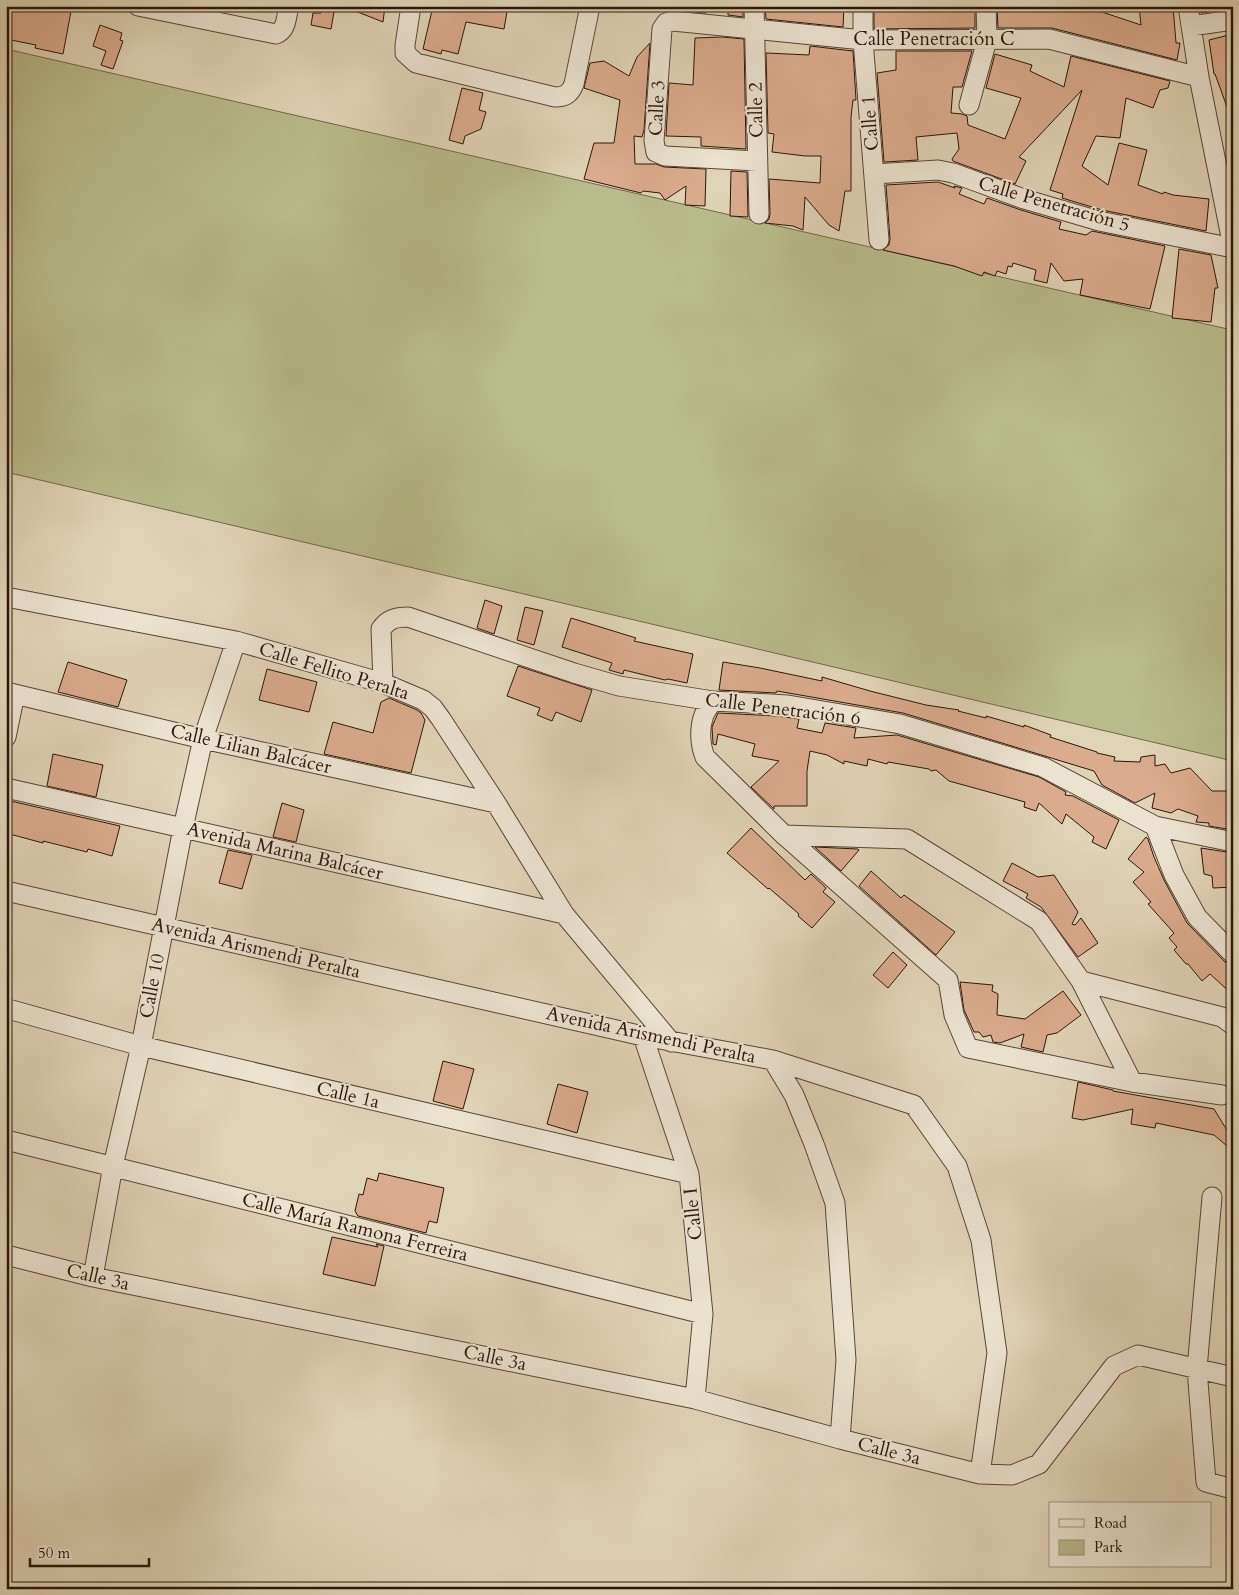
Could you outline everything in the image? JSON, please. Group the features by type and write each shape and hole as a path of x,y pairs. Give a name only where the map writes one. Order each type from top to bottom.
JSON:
{"street":[{"path":"138,6 276,34 284,28 289,6"},
{"path":"411,6 405,53 416,63 555,97 562,97 572,91 590,6"},
{"name":"Calle 2","path":"754,6 759,214"},
{"name":"Calle 1","path":"863,6 863,40 879,240"},
{"path":"969,104 987,40 986,6"},
{"path":"1188,6 1199,77 1233,248"},
{"path":"1191,26 1233,20"},
{"name":"Calle Penetración C","path":"666,23 673,21 863,40 1049,39 1199,77"},
{"name":"Calle 3","path":"666,23 662,29 654,142 656,152 665,156 757,161"},
{"name":"Calle Penetración 5","path":"874,174 938,170 952,173 1024,199 1099,220 1233,248"},
{"name":"Calle Fellito Peralta","path":"6,597 236,641 382,683 423,700 433,708 496,803 564,914 671,1042"},
{"name":"Calle Penetración 6","path":"382,683 381,629 386,622 396,617 408,617 574,673 619,686 713,700 788,705 900,724 1043,767 1155,826 1233,842"},
{"name":"Calle 10","path":"93,1277 113,1166 141,1046 202,739 236,641"},
{"path":"6,736 10,693"},
{"name":"Calle Lilian Balcácer","path":"10,693 202,739 496,803"},
{"path":"713,700 704,715 700,746 705,756 784,835 948,980 954,1015 968,1048 1132,1082 1222,1095"},
{"name":"Avenida Marina Balcácer","path":"6,788 564,914"},
{"path":"1155,826 1174,875 1197,917 1233,954"},
{"path":"784,835 906,839 1039,921 1081,981 1132,1082"},
{"name":"Avenida Arismendi Peralta","path":"6,891 643,1036 773,1060 914,1105 957,1166 981,1240 997,1353 980,1474"},
{"path":"1081,981 1222,1017 1233,1025"},
{"name":"Calle 1a","path":"7,1007 141,1046 689,1174"},
{"name":"Calle I","path":"643,1036 689,1174 703,1314 695,1399"},
{"path":"773,1060 794,1096 814,1144 835,1203 846,1360 840,1439"},
{"name":"Calle María Ramona Ferreira","path":"6,1140 703,1314"},
{"path":"1212,1197 1197,1369 1206,1482 1233,1489"},
{"name":"Calle 3a","path":"6,1255 93,1277 695,1399 840,1439 980,1474 1012,1475 1039,1464 1114,1366 1138,1355 1233,1378"}],"green space":[{"path":"6,49 1232,330 1233,761 6,472"}],"building":[{"path":"6,6 72,6 63,54 35,48 36,45 6,39"},
{"path":"322,6 335,6 331,29 311,25 313,13 321,13"},
{"path":"385,6 383,22 345,7"},
{"path":"433,6 508,6 504,29 466,22 458,54 442,50 441,54 423,49"},
{"path":"670,6 708,6 706,13 670,10"},
{"path":"728,6 743,6 743,17 728,15"},
{"path":"765,6 844,6 843,27 766,19"},
{"path":"874,6 975,6 975,28 874,29"},
{"path":"997,6 1094,6 1093,9 1141,25 1139,6 1173,6 1176,43 1180,43 1177,60 1052,28 998,28"},
{"path":"1199,6 1214,6 1215,11 1201,13"},
{"path":"100,25 122,33 120,40 123,41 113,69 101,65 106,51 93,46"},
{"path":"1233,34 1233,118 1231,118 1214,74 1209,40"},
{"path":"722,37 744,39 746,149 701,146 701,137 666,136 669,83 693,85 695,38"},
{"path":"650,43 644,130 642,137 634,136 635,164 706,169 705,206 685,205 686,186 665,200 660,193 643,191 641,193 584,179 594,143 614,143 620,100 584,88 590,63 604,61 629,76 637,57"},
{"path":"810,46 853,51 856,100 853,100 851,117 851,191 845,191 839,231 829,225 805,197 803,230 793,226 765,223 769,219 770,214 769,179 820,183 821,156 772,152 774,134 768,133 766,53 809,55"},
{"path":"896,51 972,51 962,87 953,87 951,113 967,116 968,125 1005,139 1021,98 986,88 995,54 1032,65 1030,71 1064,87 1071,56 1170,81 1168,88 1160,90 1153,108 1126,98 1120,138 1096,136 1082,166 1108,185 1119,143 1147,150 1138,185 1163,194 1164,192 1173,195 1209,199 1206,231 1102,210 1062,198 1063,194 1050,190 1082,90 1019,157 1026,161 1015,184 953,161 952,159 959,149 957,133 916,137 918,160 884,162 877,73 896,70"},
{"path":"462,88 483,93 479,110 486,112 481,129 465,136 463,144 449,140"},
{"path":"731,171 747,172 748,217 730,216"},
{"path":"938,182 955,188 954,186 962,188 959,194 984,204 987,198 1061,222 1059,229 1086,235 1092,231 1165,246 1150,309 1080,295 1083,279 1064,281 1051,263 1047,283 1034,280 1036,270 1013,263 1012,267 1008,266 1006,274 997,271 995,276 984,272 982,276 954,266 883,250 889,245 890,239 886,185"},
{"path":"1179,249 1211,255 1218,288 1215,288 1211,322 1172,318"},
{"path":"485,600 502,606 494,634 477,628"},
{"path":"525,607 543,611 534,645 517,640"},
{"path":"571,618 636,638 634,641 693,654 687,683 665,680 624,670 623,674 609,670 612,663 562,647"},
{"path":"68,662 127,680 118,707 58,692"},
{"path":"723,662 822,681 822,677 926,705 959,710 986,718 986,716 1024,727 1024,725 1051,735 1050,737 1115,757 1114,761 1140,762 1141,757 1155,755 1155,766 1165,764 1171,773 1190,768 1212,791 1233,791 1233,830 1209,826 1209,823 1196,822 1198,816 1178,809 1171,813 1152,808 1155,793 1135,803 1102,785 1094,771 903,713 777,691 776,693 719,690"},
{"path":"518,666 592,690 581,722 556,712 552,721 537,715 540,708 507,696"},
{"path":"267,669 317,682 309,712 259,700"},
{"path":"389,698 417,710 425,720 411,773 324,754 333,722 373,733 381,702"},
{"path":"718,713 799,719 797,728 822,733 825,723 856,728 854,738 897,735 1039,777 1066,792 1065,795 1073,796 1119,820 1106,849 1092,842 1094,837 1066,814 1062,824 1039,803 1036,811 1024,807 1025,802 949,781 936,770 931,771 929,769 888,762 887,764 868,759 867,766 844,761 844,764 827,755 810,751 807,771 807,806 774,806 774,809 751,787 779,761 752,756 755,744 718,734 716,745 713,744 712,727"},
{"path":"53,754 103,765 96,797 47,786"},
{"path":"6,800 120,826 112,856 88,849 87,852 43,841 43,843 6,833"},
{"path":"282,803 304,810 296,842 273,837"},
{"path":"751,828 805,880 811,874 826,888 823,892 835,902 812,928 798,916 799,914 727,853"},
{"path":"1146,837 1164,880 1187,923 1225,962 1233,965 1233,995 1210,974 1202,981 1186,964 1174,950 1177,947 1169,938 1174,933 1148,904 1151,902 1133,882 1144,872 1128,859"},
{"path":"815,847 858,849 859,850 841,871"},
{"path":"1201,848 1233,853 1233,887 1213,888 1212,876 1204,874"},
{"path":"228,850 252,855 242,889 219,883"},
{"path":"1012,863 1038,877 1054,875 1078,912 1072,924 1075,925 1081,918 1098,943 1078,957 1041,907 1026,898 1028,894 1003,881"},
{"path":"871,871 901,898 904,895 955,932 936,955 859,886"},
{"path":"893,952 907,965 888,988 873,975"},
{"path":"960,982 993,985 992,991 998,994 997,1015 1025,1019 1063,991 1081,1015 1057,1033 1047,1035 1043,1052 1021,1047 1024,1034 1000,1043 993,1042 991,1035 983,1037 979,1032 974,1032 964,1010"},
{"path":"443,1061 474,1069 463,1109 433,1101"},
{"path":"1078,1082 1113,1091 1214,1109 1233,1140 1233,1151 1214,1135 1156,1123 1155,1128 1131,1124 1133,1109 1083,1120 1072,1118"},
{"path":"558,1084 588,1092 577,1133 547,1124"},
{"path":"379,1173 444,1188 437,1223 429,1221 426,1233 358,1216 355,1211 359,1194 363,1195 367,1178 377,1181"},
{"path":"332,1237 378,1247 376,1244 384,1246 375,1286 323,1274"}]}
